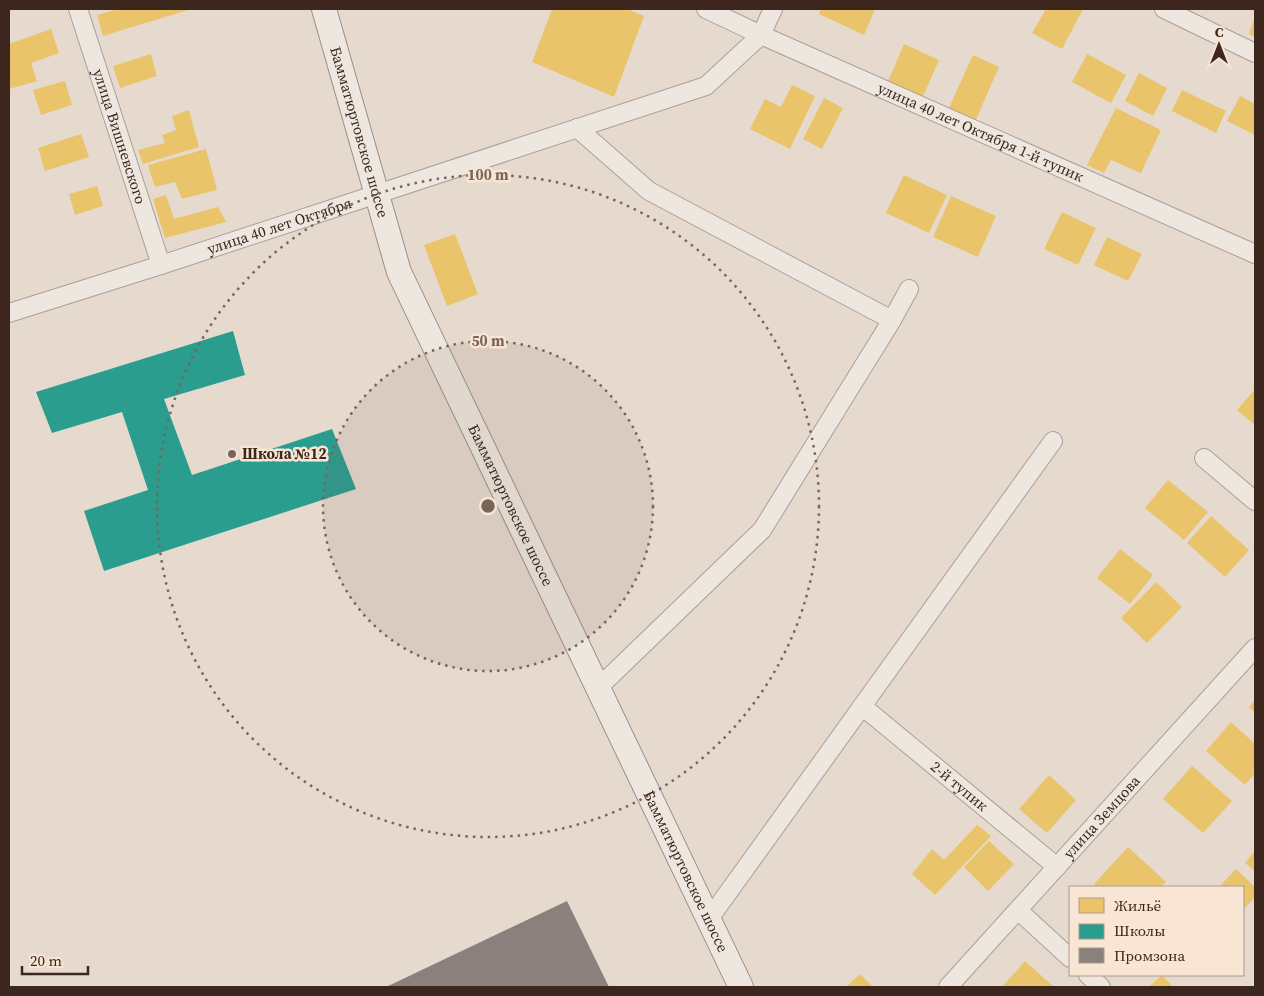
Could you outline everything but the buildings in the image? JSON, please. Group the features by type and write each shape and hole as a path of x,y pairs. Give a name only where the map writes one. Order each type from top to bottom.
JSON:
{"street":[{"name":"улица Вишневского","path":"78,9 161,264"},
{"name":"Бамматюртовское шоссе","path":"324,9 399,272 742,987"},
{"name":"улица 40 лет Октября 1-й тупик","path":"706,9 1255,254"},
{"name":"улица 40 лет Октября","path":"9,313 706,86 761,35 773,9"},
{"path":"1164,9 1255,53"},
{"path":"577,128 649,191 892,320"},
{"path":"598,688 762,530 892,320 909,289"},
{"path":"708,919 1053,441"},
{"path":"1204,458 1255,501"},
{"name":"улица Земцова","path":"948,987 1255,648"},
{"name":"2-й тупик","path":"862,706 1057,867"},
{"path":"1018,910 1069,957"},
{"path":"1089,976 1101,987"}],"place":[{"name":"Школа №12","path":"232,454"}]}
